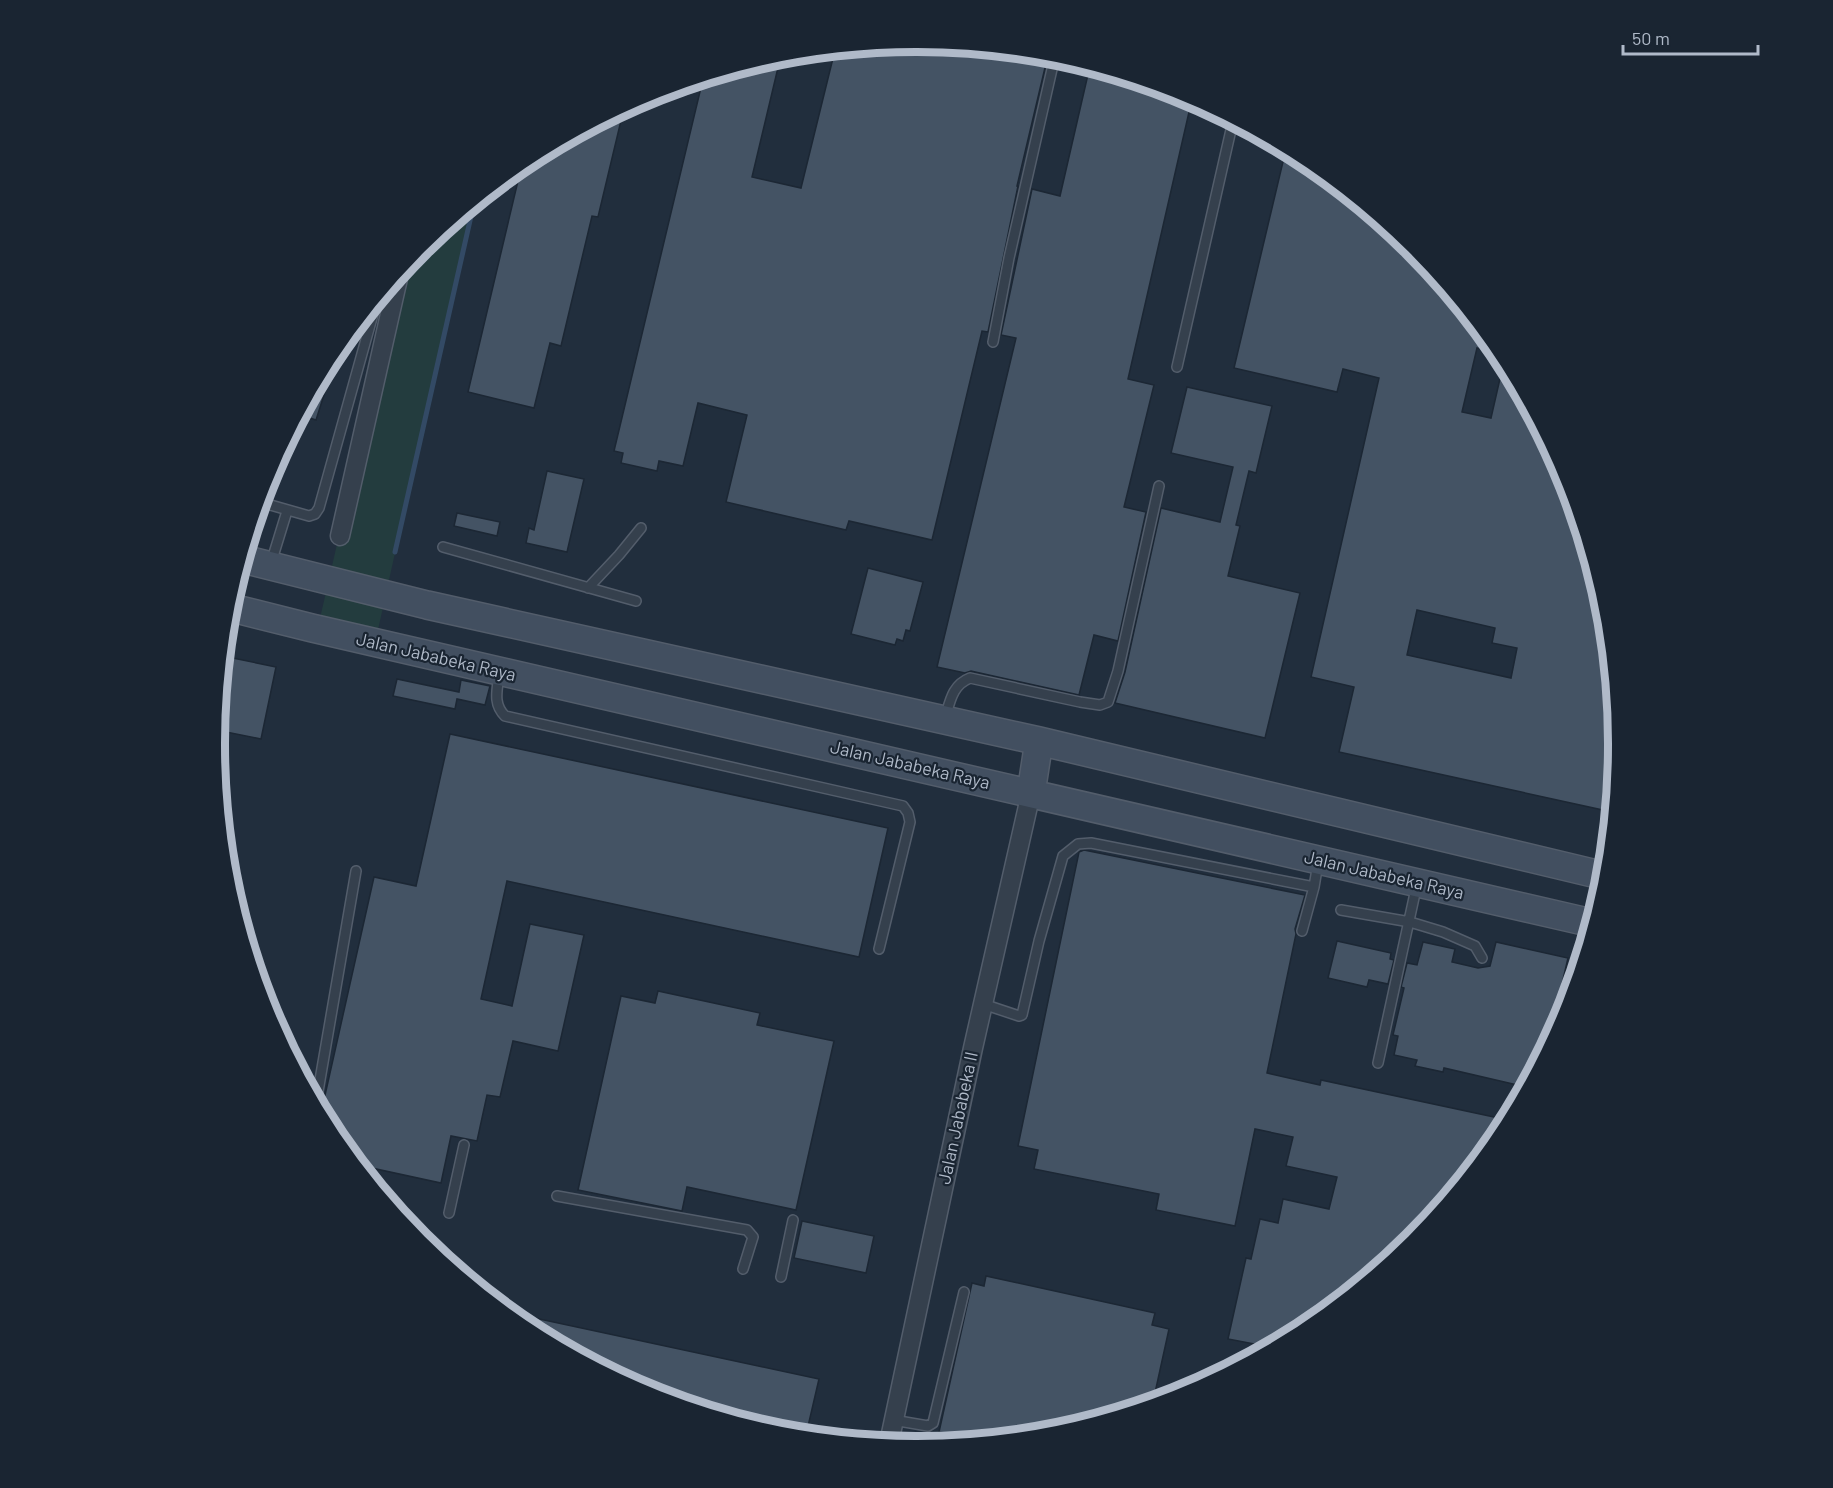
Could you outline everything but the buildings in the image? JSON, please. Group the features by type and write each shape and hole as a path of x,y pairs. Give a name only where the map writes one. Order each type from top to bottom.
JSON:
{"main road":[{"path":"250,561 427,605 1039,741 1596,874"},
{"name":"Jalan Jababeka Raya","path":"238,609 1584,921"},
{"path":"1031,793 1039,741"}],"street":[{"path":"340,536 395,290"},
{"name":"Jalan Jababeka II","path":"890,1435 1031,793"}],"lane":[{"path":"993,342 1053,66"},
{"path":"1177,367 1231,129"},
{"path":"268,505 309,516 315,514 319,508 372,318"},
{"path":"944,720 954,690 962,681 970,678 1080,702 1100,705 1108,702 1118,671 1159,486"},
{"path":"270,566 287,511"},
{"path":"588,588 641,528"},
{"path":"443,547 636,601"},
{"path":"500,671 496,699 505,716 903,806 910,822 879,949"},
{"path":"983,1004 1022,1016 1039,941 1063,856 1078,844 1091,843 1314,887"},
{"path":"1302,931 1319,860"},
{"path":"318,1090 356,871"},
{"path":"1378,1063 1417,882"},
{"path":"1341,910 1410,922 1443,932 1475,946 1482,958"},
{"path":"449,1213 464,1145"},
{"path":"557,1196 747,1230 753,1237 743,1269"},
{"path":"781,1277 793,1220"},
{"path":"893,1420 928,1426 933,1423 964,1292"}],"green space":[{"path":"469,217 374,648 315,640 395,290 428,255"}],"waterway":[{"path":"395,552 471,216"}]}
